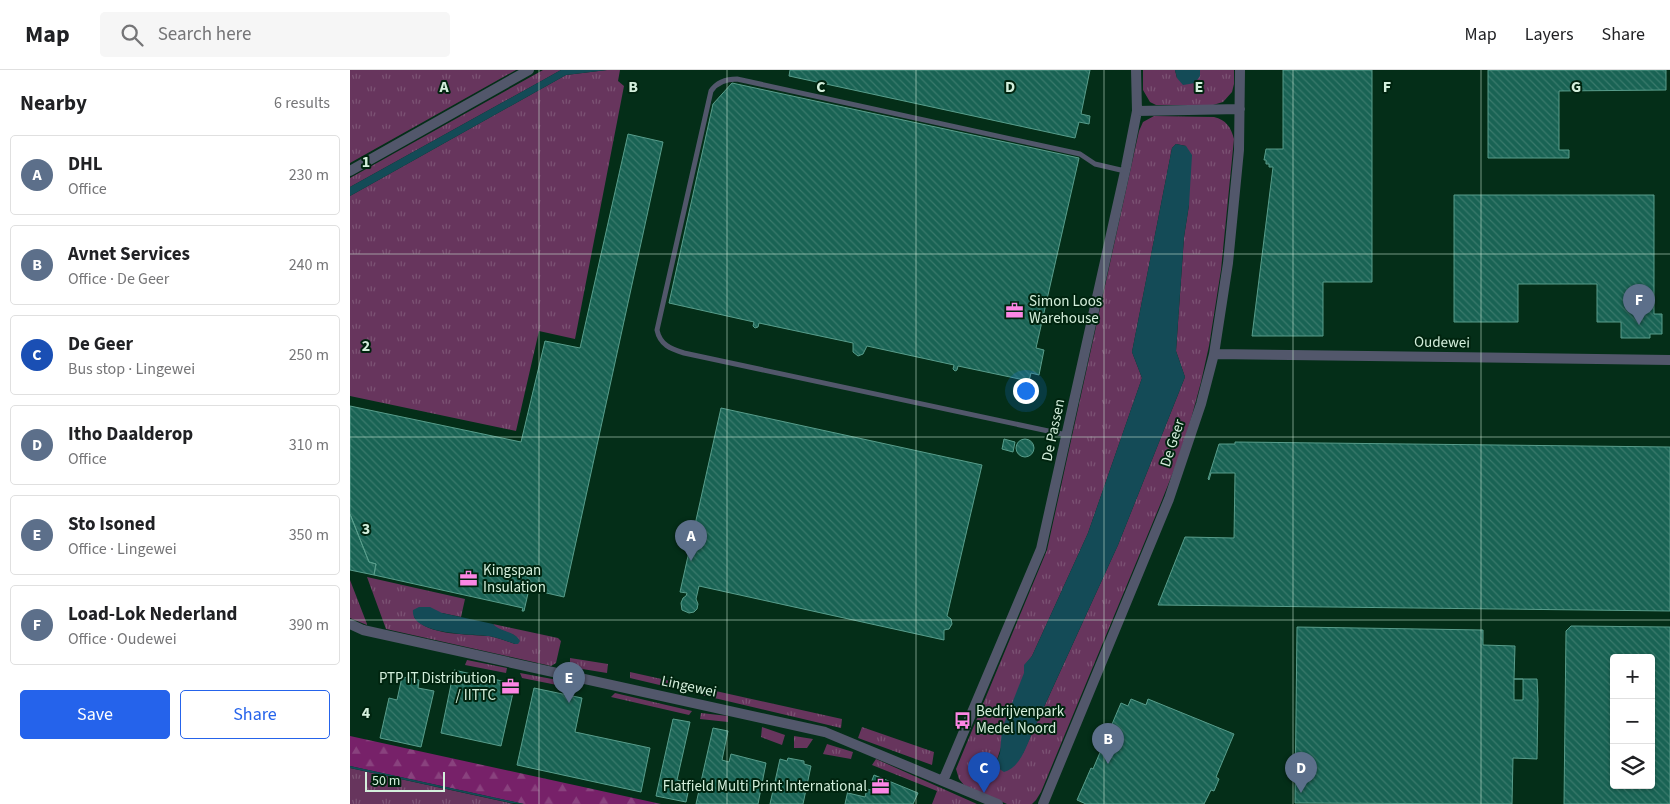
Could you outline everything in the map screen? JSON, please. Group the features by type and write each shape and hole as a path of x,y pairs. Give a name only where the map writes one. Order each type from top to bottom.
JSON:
{"street":[{"path":"350,171 529,70"},
{"name":"De Passen","path":"943,781 1041,549 1125,171 1137,110 1136,70"},
{"name":"De Geer","path":"1043,804 1169,499 1198,413 1214,354 1228,263 1239,150 1240,70"},
{"path":"1137,110 1240,109"},
{"name":"Oudewei","path":"1214,354 1670,360"},
{"name":"Lingewei","path":"350,624 363,630 825,732 998,804"}],"lane":[{"path":"1067,435 684,353 667,346 661,341 657,330 712,91 714,87 723,81 736,78 1080,154 1095,164 1125,171"}],"green space":[{"path":"350,70 516,70 350,163"},
{"path":"543,70 561,70 350,187 350,178"},
{"path":"620,70 618,81 624,86 575,339 539,331 516,431 350,396 350,196 566,75"},
{"path":"1143,70 1175,70 1177,78 1200,76 1200,70 1234,70 1234,84 1232,92 1223,102 1213,105 1156,105 1150,102 1143,90"},
{"path":"1154,116 1214,117 1225,122 1233,135 1221,270 1209,346 1191,419 1176,465 1041,792 1032,804 1007,804 964,785 959,779 956,769 1047,550 1139,131 1143,122","holes":["1176,144 1186,146 1189,205 1184,237 1176,351 1185,377 1118,545 1023,753 995,766 1025,673 1025,665 1032,656 1088,533 1142,378 1132,352 1172,148"]},
{"path":"367,577 465,599 461,617 442,613 414,617 420,623 438,631 489,636 518,644 514,635 496,628 493,624 558,638 561,641 556,663 551,666 386,629"},
{"path":"350,580 367,624 367,625 350,618"},
{"path":"570,658 608,664 607,673 570,667"},
{"path":"467,660 507,668 506,673 465,665"},
{"path":"630,672 842,719 841,728 630,678"},
{"path":"520,673 563,681 562,686 522,678"},
{"path":"615,693 692,711 689,715 611,697"},
{"path":"701,713 728,716 728,722 700,719"},
{"path":"762,727 785,735 782,745 761,737"},
{"path":"862,727 934,752 932,765 858,738"},
{"path":"350,736 661,804 524,804 350,766"},
{"path":"794,736 813,739 807,748 794,748"},
{"path":"827,744 853,752 851,759 823,754"},
{"path":"876,759 977,804 932,804 937,791 872,765"},
{"path":"350,768 514,804 350,804"}],"water":[{"path":"561,70 607,70 566,75 350,196 350,187"},
{"path":"1175,70 1200,70 1200,76 1195,83 1183,85 1177,78"},
{"path":"1176,144 1186,146 1192,155 1176,351 1185,377 1118,545 1025,749 1019,761 1010,770 1004,772 995,766 1000,753 1002,729 1024,673 1024,665 1032,656 1088,533 1142,378 1132,352 1172,148"},
{"path":"419,607 430,607 442,613 493,624 499,629 515,635 520,641 518,644 515,644 489,636 444,632 432,629 421,624 415,618 413,610"},
{"path":"350,766 524,804 511,803 350,768"}],"building":[{"path":"790,70 1090,70 1081,114 1090,116 1089,124 1079,122 1075,138 789,76"},
{"path":"1283,70 1372,70 1372,282 1323,282 1323,336 1252,336 1273,167 1269,167 1269,164 1266,164 1266,160 1264,160 1266,149 1283,149"},
{"path":"1488,70 1666,70 1666,90 1559,91 1559,150 1569,150 1569,158 1488,158"},
{"path":"732,83 1079,158 1036,348 1044,350 1039,375 1031,373 1029,381 958,366 955,371 953,369 954,365 867,346 863,354 858,356 853,352 853,343 759,323 758,327 755,328 753,326 754,322 669,303 713,104"},
{"path":"628,134 663,142 564,597 529,589 524,611 522,611 523,608 374,575 376,564 369,562 350,514 350,406 521,442 545,341 580,348"},
{"path":"1454,195 1654,195 1654,314 1662,314 1662,334 1650,334 1650,338 1621,338 1621,322 1597,322 1597,284 1518,284 1518,322 1454,322"},
{"path":"721,408 982,465 947,616 951,619 952,624 949,629 944,630 944,640 699,586 696,599 697,609 689,613 682,610 681,603 687,593 680,592"},
{"path":"1004,439 1015,442 1013,452 1002,449"},
{"path":"1025,439 1031,442 1034,448 1031,454 1025,457 1019,454 1016,448 1019,442"},
{"path":"1235,442 1670,447 1670,611 1158,605 1185,537 1234,538 1235,473 1211,473 1208,479 1219,444 1235,444"},
{"path":"350,514 369,562 376,564 374,575 350,570"},
{"path":"1571,626 1670,627 1670,804 1564,804 1566,631"},
{"path":"1297,627 1483,630 1483,645 1515,646 1514,700 1523,700 1523,679 1537,679 1537,759 1513,758 1512,804 1295,803"},
{"path":"454,670 515,684 501,746 441,733"},
{"path":"402,677 419,680 418,688 434,691 421,747 380,738 389,698 397,700"},
{"path":"534,688 582,698 575,732 650,748 641,792 517,765"},
{"path":"1131,699 1146,705 1148,699 1234,734 1216,777 1219,779 1214,791 1211,790 1204,804 1086,804 1077,800 1091,768 1093,769 1121,703 1128,706"},
{"path":"673,719 690,722 677,780 690,783 686,802 656,796"},
{"path":"713,728 728,731 722,760 729,762 731,754 766,763 758,804 696,804"},
{"path":"788,758 804,761 804,764 811,766 803,804 770,804 780,759 787,761"},
{"path":"874,775 918,793 913,804 845,804 849,786 848,793 865,797 867,789 871,790"}],"place":[{"name":"Simon Loos Warehouse","path":"1015,310"},
{"name":"Load-Lok Nederland","path":"1639,325"},
{"name":"DHL","path":"691,561"},
{"name":"Kingspan Insulation","path":"469,579"},
{"name":"PTP IT Distribution / IITTC","path":"510,687"},
{"name":"Sto Isoned","path":"569,703"},
{"name":"Bedrijvenpark Medel Noord","path":"962,720"},
{"name":"Avnet Services","path":"1108,764"},
{"name":"Flatfield Multi Print International","path":"881,786"},
{"name":"De Geer","path":"984,793"},
{"name":"Itho Daalderop","path":"1301,793"}]}
